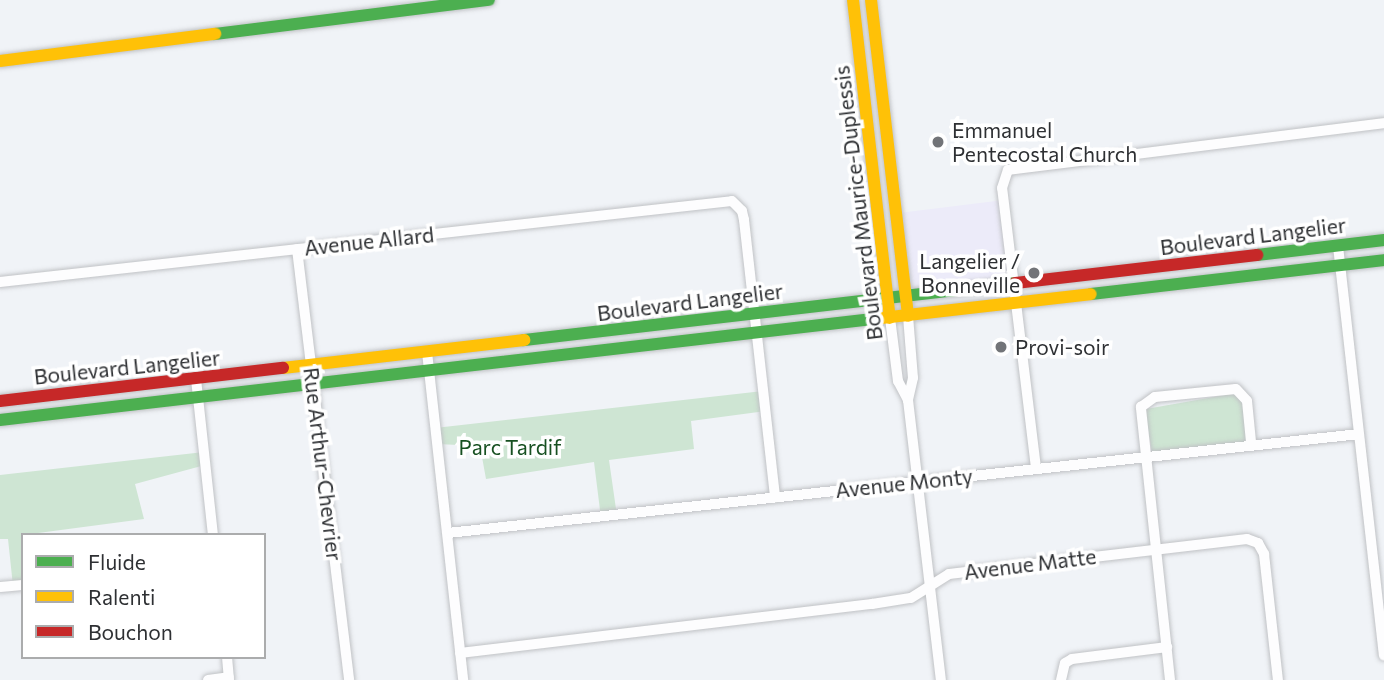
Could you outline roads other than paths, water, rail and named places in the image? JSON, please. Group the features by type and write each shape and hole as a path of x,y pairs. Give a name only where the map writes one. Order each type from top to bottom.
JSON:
{"main road":[{"path":"0,61 489,0"},
{"name":"Boulevard Maurice-Duplessis","path":"853,0 890,318"},
{"name":"Boulevard Maurice-Duplessis","path":"871,0 908,316"},
{"name":"Boulevard Langelier","path":"0,401 1384,240"},
{"name":"Boulevard Langelier","path":"0,420 1384,260"}],"street":[{"path":"1036,468 1004,178 1015,167 1384,123"},
{"name":"Avenue Allard","path":"0,282 725,200 738,203 744,220 755,314"},
{"path":"1338,246 1384,655"},
{"name":"Rue Arthur-Chevrier","path":"298,249 348,680"},
{"path":"755,314 775,497"},
{"name":"Boulevard Maurice-Duplessis","path":"908,316 913,378 908,400 941,680"},
{"name":"Boulevard Maurice-Duplessis","path":"890,318 898,381 908,400"},
{"path":"426,352 463,680"},
{"path":"196,379 213,533"},
{"path":"1170,680 1140,407 1155,397 1236,389 1247,401 1251,442"},
{"name":"Avenue Monty","path":"448,533 1251,442 1359,434"},
{"name":"Avenue Matte","path":"460,653 872,604 911,598 948,574 1247,539 1258,543 1264,554 1278,680"},
{"path":"0,587 21,585"},
{"path":"1062,680 1065,663 1072,659 1167,647"},
{"path":"208,680 229,679 227,659"}],"place":[{"name":"Emmanuel Pentecostal Church","path":"938,142"},
{"name":"Langelier / Bonneville","path":"1034,273"},
{"name":"Provi-soir","path":"1001,347"}],"park label":[{"name":"Parc Tardif","path":"510,447"}]}
